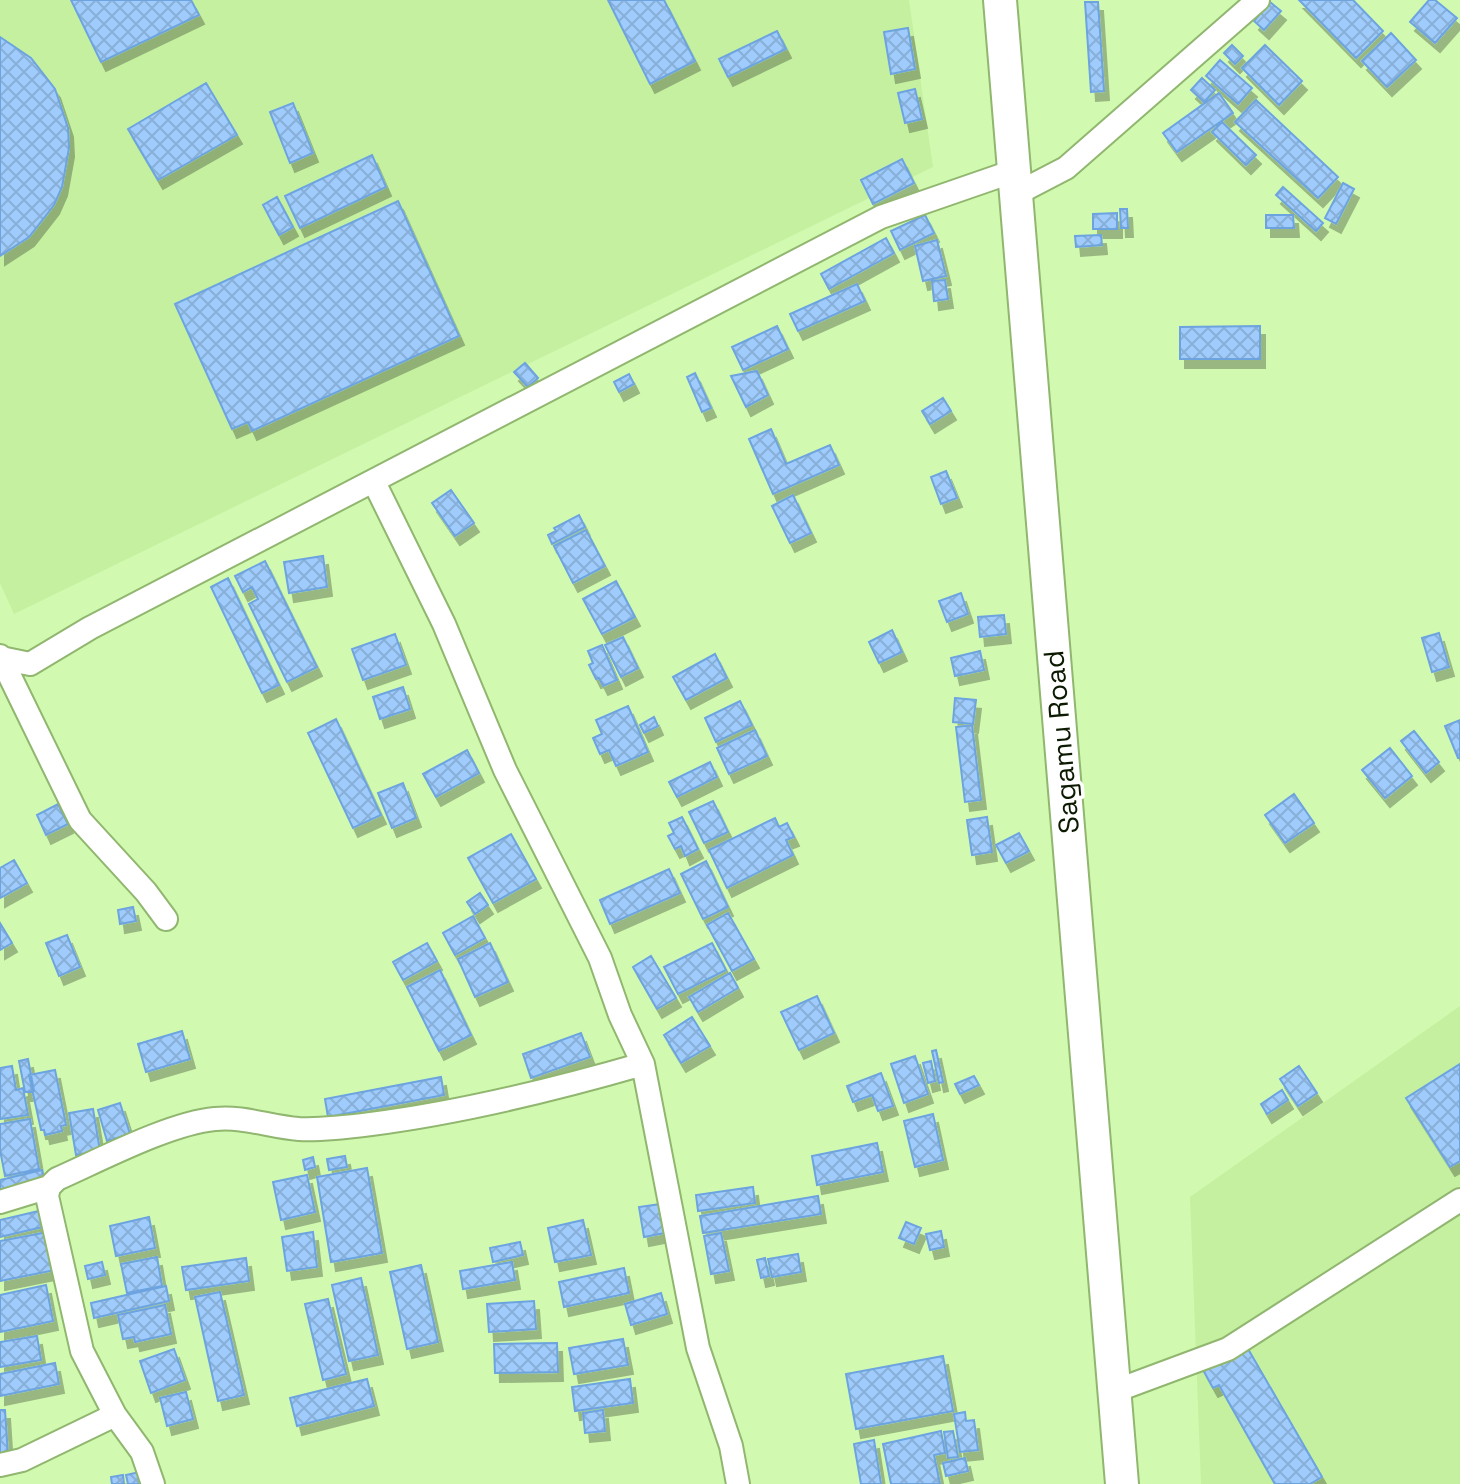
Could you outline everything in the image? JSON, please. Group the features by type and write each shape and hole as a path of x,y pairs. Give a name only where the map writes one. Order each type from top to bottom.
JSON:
{"highway":[{"name":"Sagamu Road","path":"1000,0 1122,1484"}],"street":[{"path":"1,657 30,664 90,628 881,217 1066,168 1258,0"},
{"path":"374,482 444,624 505,770 600,958 620,1015 643,1064 698,1348 731,1446 738,1484"},
{"path":"1,657 80,820 146,892 166,919"},
{"path":"0,1202 49,1187 57,1179 169,1130 213,1119 244,1119 299,1129 373,1124 540,1094 643,1064"},
{"path":"49,1187 47,1196 57,1250 82,1351 115,1415 142,1452 153,1484"},
{"path":"1115,1391 1228,1349 1460,1200"},
{"path":"0,1465 22,1460 115,1415"}],"shaded area":[{"path":"0,0 909,0 933,167 14,614 0,583"},
{"path":"1460,1006 1460,1484 1201,1484 1190,1197"}],"building":[{"path":"71,0 191,0 199,15 101,62"},
{"path":"608,0 664,0 695,61 650,84"},
{"path":"1299,0 1353,0 1383,31 1356,58"},
{"path":"1429,0 1435,0 1457,18 1435,43 1410,22"},
{"path":"1085,2 1098,2 1104,91 1091,92"},
{"path":"1270,2 1281,11 1264,30 1254,21"},
{"path":"908,28 915,69 891,74 884,32"},
{"path":"777,31 786,49 728,77 719,59"},
{"path":"1391,33 1416,60 1387,87 1362,61"},
{"path":"0,37 31,58 55,89 68,128 69,148 62,187 54,205 29,237 0,256"},
{"path":"1232,45 1243,56 1235,64 1224,53"},
{"path":"1265,45 1302,81 1279,105 1242,68"},
{"path":"1220,60 1252,88 1238,104 1206,76"},
{"path":"1202,78 1215,90 1204,102 1191,90"},
{"path":"206,83 237,135 158,180 128,129"},
{"path":"915,89 922,119 905,123 898,93"},
{"path":"1219,93 1233,113 1177,152 1163,133"},
{"path":"1256,100 1338,177 1318,198 1235,122"},
{"path":"293,103 313,153 290,163 270,112"},
{"path":"1222,122 1256,155 1246,165 1212,132"},
{"path":"372,155 386,187 300,228 285,196"},
{"path":"902,159 914,183 873,204 861,180"},
{"path":"1343,183 1354,189 1336,224 1325,218"},
{"path":"1283,187 1323,223 1316,231 1276,195"},
{"path":"277,197 293,227 279,235 263,205"},
{"path":"398,201 459,336 252,431 248,422 232,429 175,304"},
{"path":"1120,209 1127,209 1128,228 1121,228"},
{"path":"1117,213 1117,229 1093,229 1093,214"},
{"path":"925,215 934,233 900,250 891,231"},
{"path":"1266,215 1293,215 1294,228 1266,228"},
{"path":"1101,235 1102,245 1076,247 1075,236"},
{"path":"886,238 894,253 829,289 821,274"},
{"path":"937,240 946,276 923,281 915,246"},
{"path":"945,280 948,299 934,301 932,281"},
{"path":"857,284 865,301 798,331 790,314"},
{"path":"777,326 788,349 743,370 732,347"},
{"path":"1260,326 1260,359 1180,359 1180,327"},
{"path":"525,363 538,378 528,387 514,372"},
{"path":"757,371 768,395 746,407 731,376"},
{"path":"695,373 711,408 702,412 687,377"},
{"path":"629,374 634,384 619,392 614,382"},
{"path":"943,398 951,411 930,424 922,411"},
{"path":"771,429 786,464 830,445 839,465 773,494 749,439"},
{"path":"946,471 957,498 941,504 931,477"},
{"path":"451,490 474,523 455,536 432,503"},
{"path":"793,495 811,533 790,543 772,506"},
{"path":"579,515 585,527 552,544 548,535 556,531 554,528"},
{"path":"586,530 605,566 573,583 554,546"},
{"path":"323,556 327,587 289,593 284,562"},
{"path":"265,561 317,667 287,682 249,604 258,599 252,587 243,592 235,576"},
{"path":"228,578 279,685 262,693 211,587"},
{"path":"616,581 635,617 602,634 583,599"},
{"path":"961,593 968,614 947,622 939,601"},
{"path":"1004,615 1006,634 980,637 978,617"},
{"path":"892,630 902,652 879,663 869,642"},
{"path":"1439,633 1449,667 1432,672 1422,638"},
{"path":"395,634 406,665 363,680 352,649"},
{"path":"623,637 638,668 621,677 605,645"},
{"path":"602,645 617,680 603,686 589,665 593,663 588,651"},
{"path":"980,651 984,670 955,676 951,658"},
{"path":"715,654 727,678 686,700 673,677"},
{"path":"403,687 410,709 380,719 373,697"},
{"path":"955,698 976,700 973,724 953,722"},
{"path":"740,701 752,725 716,742 705,718"},
{"path":"628,706 648,752 616,766 609,750 600,754 593,738 602,734 596,720"},
{"path":"654,717 658,726 644,733 640,725"},
{"path":"336,719 381,815 353,828 308,733"},
{"path":"1460,720 1460,758 1458,758 1445,726"},
{"path":"972,725 981,800 965,802 956,727"},
{"path":"755,730 767,756 729,774 717,748"},
{"path":"1414,731 1439,762 1426,773 1401,741"},
{"path":"1390,748 1412,776 1385,798 1362,770"},
{"path":"467,750 479,773 436,797 423,774"},
{"path":"710,762 717,777 677,797 669,782"},
{"path":"403,783 416,818 392,828 378,793"},
{"path":"1294,794 1314,823 1285,843 1265,815"},
{"path":"713,801 728,832 704,843 689,812"},
{"path":"58,804 68,824 46,835 37,815"},
{"path":"682,817 698,849 685,856 681,846 675,849 668,836 674,833 669,823"},
{"path":"987,817 992,852 972,855 967,820"},
{"path":"775,818 779,827 787,823 794,837 786,840 793,855 727,888 709,850"},
{"path":"1019,833 1029,851 1006,863 996,845"},
{"path":"511,834 536,879 493,903 468,858"},
{"path":"14,860 27,883 0,898 0,868"},
{"path":"706,861 728,907 703,919 681,874"},
{"path":"669,869 680,893 610,924 600,900"},
{"path":"480,893 488,905 475,914 467,902"},
{"path":"133,907 136,921 120,924 118,910"},
{"path":"728,913 754,959 732,971 707,925"},
{"path":"473,916 485,938 455,955 443,933"},
{"path":"0,923 12,943 0,950"},
{"path":"67,935 80,967 59,976 46,943"},
{"path":"427,943 437,961 403,980 393,962"},
{"path":"490,943 508,982 475,997 458,959"},
{"path":"712,943 726,970 678,994 664,967"},
{"path":"651,956 676,998 657,1009 633,967"},
{"path":"440,970 471,1035 439,1051 407,987"},
{"path":"730,973 738,988 698,1012 689,997"},
{"path":"817,996 834,1033 799,1050 781,1012"},
{"path":"692,1017 710,1046 681,1063 664,1035"},
{"path":"182,1031 190,1059 146,1072 138,1044"},
{"path":"581,1033 590,1057 531,1078 523,1054"},
{"path":"936,1050 943,1082 939,1083 932,1051"},
{"path":"915,1056 928,1094 904,1103 891,1064"},
{"path":"28,1059 34,1091 25,1092 19,1061"},
{"path":"931,1061 935,1081 928,1083 923,1063"},
{"path":"1460,1064 1460,1161 1450,1167 1406,1098"},
{"path":"12,1066 16,1090 23,1088 28,1115 0,1119 0,1068"},
{"path":"1299,1066 1317,1093 1298,1106 1280,1079"},
{"path":"55,1070 66,1125 61,1126 62,1131 45,1135 41,1130 29,1075"},
{"path":"881,1073 893,1106 878,1111 872,1095 853,1102 847,1086"},
{"path":"974,1076 979,1085 960,1094 955,1084"},
{"path":"441,1077 444,1095 328,1117 325,1099"},
{"path":"1282,1090 1288,1100 1267,1114 1261,1104"},
{"path":"120,1103 130,1134 107,1141 98,1110"},
{"path":"93,1109 100,1151 76,1155 69,1113"},
{"path":"933,1114 943,1160 915,1167 904,1121"},
{"path":"30,1119 39,1169 5,1176 0,1150 0,1124"},
{"path":"877,1143 883,1172 817,1185 812,1156"},
{"path":"345,1156 347,1167 329,1170 327,1159"},
{"path":"313,1157 315,1167 305,1170 303,1160"},
{"path":"367,1168 382,1253 331,1262 317,1177"},
{"path":"42,1170 44,1179 0,1190 0,1180"},
{"path":"307,1175 315,1212 281,1220 273,1182"},
{"path":"753,1187 755,1203 698,1211 696,1195"},
{"path":"818,1196 821,1214 703,1233 700,1216"},
{"path":"661,1204 665,1233 644,1237 639,1207"},
{"path":"43,1210 47,1226 0,1237 0,1220"},
{"path":"149,1217 155,1248 116,1256 110,1226"},
{"path":"583,1220 591,1255 555,1262 548,1228"},
{"path":"906,1222 921,1228 914,1244 899,1238"},
{"path":"941,1231 944,1247 930,1250 926,1234"},
{"path":"48,1232 55,1270 0,1281 0,1241"},
{"path":"313,1232 317,1267 287,1271 282,1237"},
{"path":"721,1233 729,1271 711,1274 704,1236"},
{"path":"520,1242 523,1255 493,1262 490,1248"},
{"path":"798,1254 801,1272 772,1277 768,1259"},
{"path":"157,1257 162,1286 127,1293 121,1264"},
{"path":"246,1258 249,1281 186,1290 182,1267"},
{"path":"765,1258 769,1276 761,1278 757,1260"},
{"path":"102,1262 105,1275 88,1279 85,1266"},
{"path":"512,1262 515,1280 463,1289 460,1271"},
{"path":"421,1265 438,1342 407,1349 390,1272"},
{"path":"624,1268 629,1293 564,1307 559,1282"},
{"path":"361,1278 378,1355 349,1361 332,1285"},
{"path":"46,1285 53,1321 0,1332 0,1295"},
{"path":"166,1286 169,1301 94,1318 91,1303"},
{"path":"220,1292 244,1395 218,1401 195,1297"},
{"path":"661,1293 667,1314 631,1325 625,1304"},
{"path":"328,1299 346,1374 323,1380 305,1304"},
{"path":"534,1301 536,1329 489,1332 487,1304"},
{"path":"165,1305 171,1334 135,1342 134,1337 123,1339 118,1315"},
{"path":"37,1336 41,1360 0,1367 0,1342"},
{"path":"623,1339 628,1365 574,1374 569,1348"},
{"path":"1244,1342 1322,1477 1310,1484 1275,1484 1219,1385 1213,1388 1202,1368"},
{"path":"557,1343 558,1372 495,1373 494,1344"},
{"path":"174,1349 185,1380 151,1393 140,1361"},
{"path":"943,1356 953,1411 856,1429 846,1374"},
{"path":"55,1363 59,1384 0,1396 0,1374"},
{"path":"367,1379 374,1406 297,1426 290,1398"},
{"path":"630,1379 633,1403 575,1411 572,1387"},
{"path":"186,1392 193,1419 167,1426 160,1398"},
{"path":"0,1410 5,1410 8,1456 0,1457"},
{"path":"603,1410 605,1431 585,1433 583,1413"},
{"path":"965,1412 966,1421 974,1420 978,1450 960,1452 954,1414"},
{"path":"941,1431 945,1453 934,1455 940,1484 891,1484 883,1444"},
{"path":"953,1431 958,1457 948,1458 944,1432"},
{"path":"874,1440 881,1484 861,1484 854,1444"},
{"path":"965,1458 968,1471 946,1476 943,1463"},
{"path":"144,1471 142,1484 128,1484 126,1475"},
{"path":"123,1475 124,1484 112,1484 111,1477"}]}
